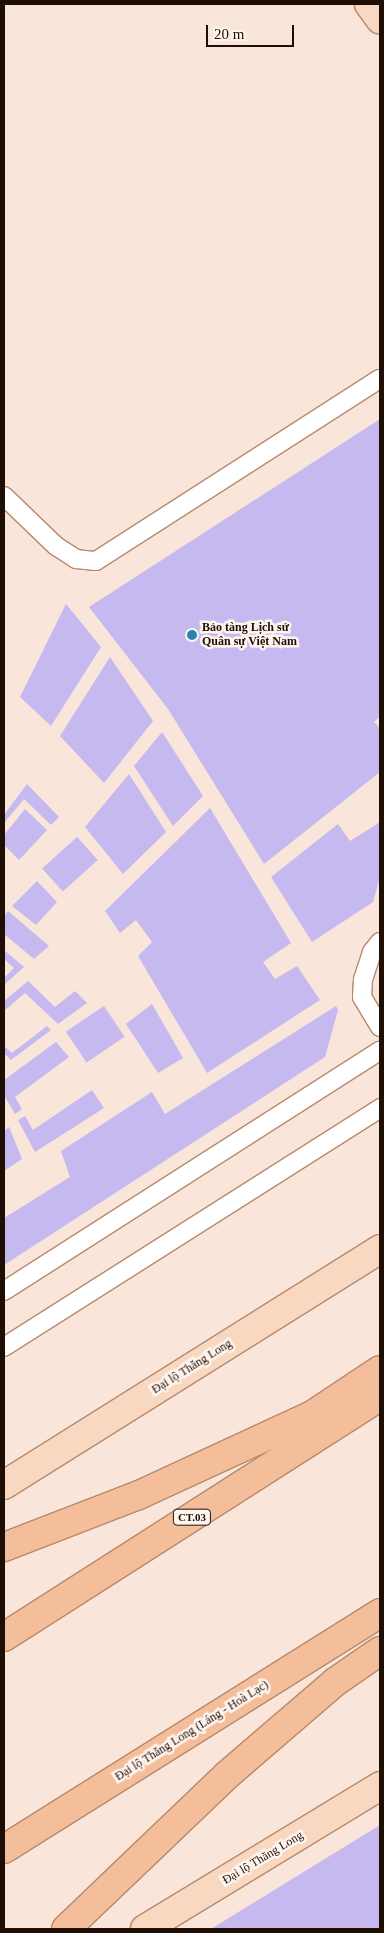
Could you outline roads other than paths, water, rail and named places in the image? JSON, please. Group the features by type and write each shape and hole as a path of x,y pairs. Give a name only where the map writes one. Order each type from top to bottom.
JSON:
{"highway":[{"path":"4,1547 139,1495 314,1414 380,1370"},
{"name":"CT.03","path":"4,1637 380,1396"},
{"name":"Đại lộ Thăng Long (Láng - Hoà Lạc)","path":"4,1849 380,1613"},
{"path":"66,1929 227,1775 335,1682 380,1651"}],"main road":[{"path":"369,4 380,19"},
{"name":"Đại lộ Thăng Long","path":"4,1485 380,1249"},
{"name":"Đại lộ Thăng Long","path":"145,1929 380,1786"}],"lane":[{"path":"4,496 56,546 76,559 96,561 380,379"},
{"path":"380,942 372,952 363,978 362,997 380,1026"},
{"path":"4,1291 380,1051"},
{"path":"4,1347 380,1108"}],"place":[{"name":"Bảo tàng Lịch sử Quân sự Việt Nam","path":"192,635"}]}
